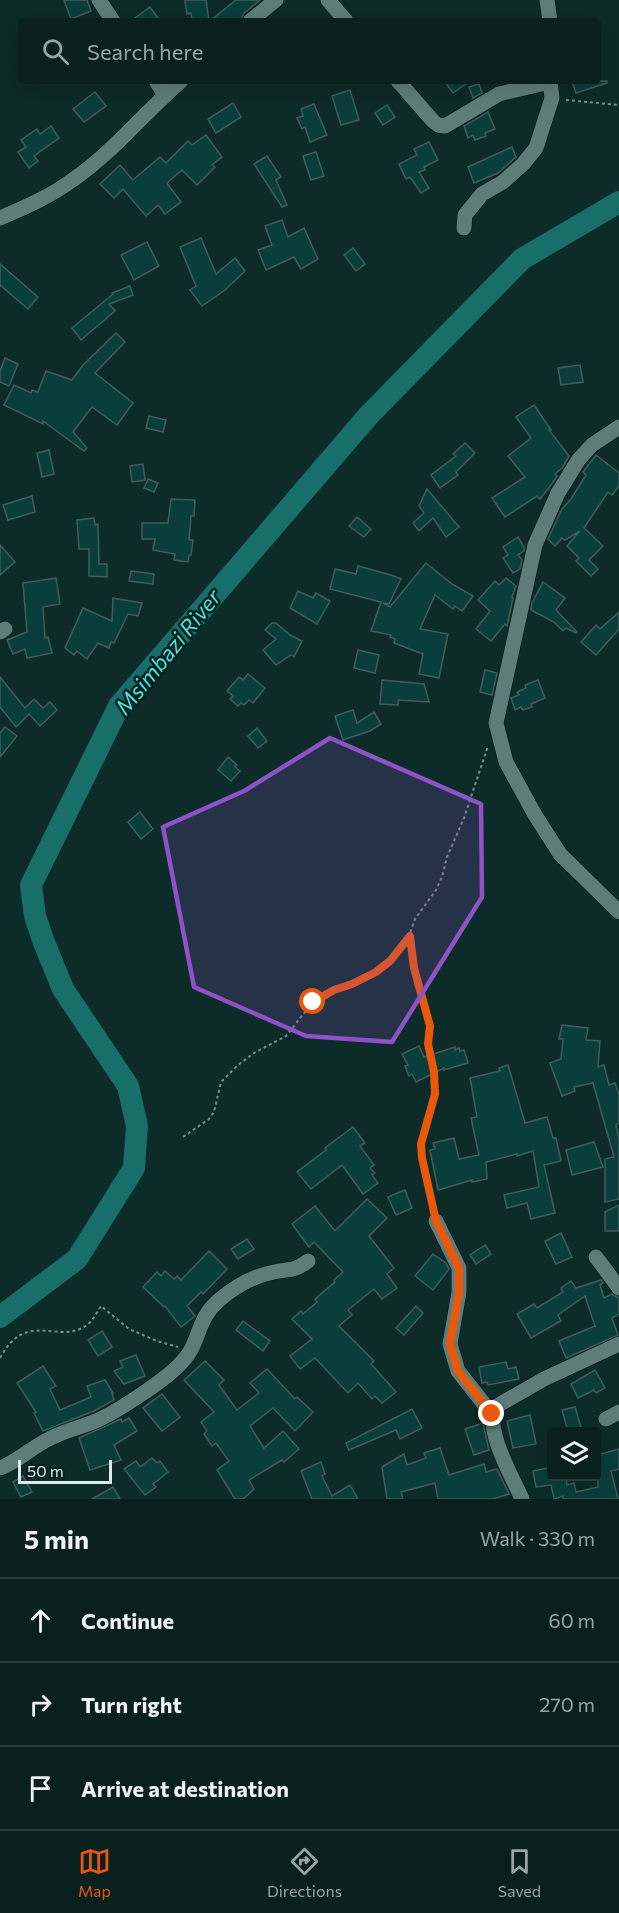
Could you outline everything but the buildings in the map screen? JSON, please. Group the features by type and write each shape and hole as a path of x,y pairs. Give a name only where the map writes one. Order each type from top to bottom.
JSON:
{"street":[{"path":"99,0 111,18"},
{"path":"254,18 276,0"},
{"path":"328,0 343,18"},
{"path":"547,0 550,18"},
{"path":"158,84 165,95"},
{"path":"0,218 42,200 74,179 111,148 178,84"},
{"path":"401,84 433,121 445,126 499,94 538,84"},
{"path":"464,228 465,215 482,194 503,182 523,164 536,148 552,98 550,84"},
{"path":"619,427 592,445 579,459 558,493 535,545 496,723 506,762 535,815 560,854 619,912"},
{"path":"436,1221 459,1268 459,1292 450,1344 458,1371 492,1414"},
{"path":"596,1257 619,1288"},
{"path":"0,1468 11,1464 53,1437 100,1419 174,1371 192,1351 200,1324 216,1303 232,1290 252,1278 298,1269 308,1261"},
{"path":"522,1499 499,1448 492,1423 495,1407 544,1379 619,1344"}],"path":[{"path":"552,98 619,105"},
{"path":"183,1137 209,1119 214,1112 221,1082 238,1065 254,1053 286,1036 313,1002 334,990 376,972 390,961 410,936 415,919 436,890 442,877 447,857 464,818 496,723"},
{"path":"410,936 414,968 430,1026 428,1044 434,1072 435,1094 421,1144 436,1221"},
{"path":"0,1358 11,1342 24,1332 37,1329 75,1331 90,1324 101,1306 129,1329 157,1341 192,1351"}],"highlighted area":[{"path":"330,738 481,804 482,897 392,1042 306,1036 194,987 163,827 244,791"}],"waterway":[{"name":"Msimbazi River","path":"0,1317 77,1259 134,1168 137,1126 128,1086 63,989 35,916 31,885 119,706 369,415 522,259 619,202"}],"route":[{"path":"313,1002 334,990 376,972 390,961 410,936 414,968 430,1026 428,1044 434,1072 435,1094 421,1144 422,1158 436,1221 459,1268 459,1292 450,1344 458,1371 492,1414"}]}
